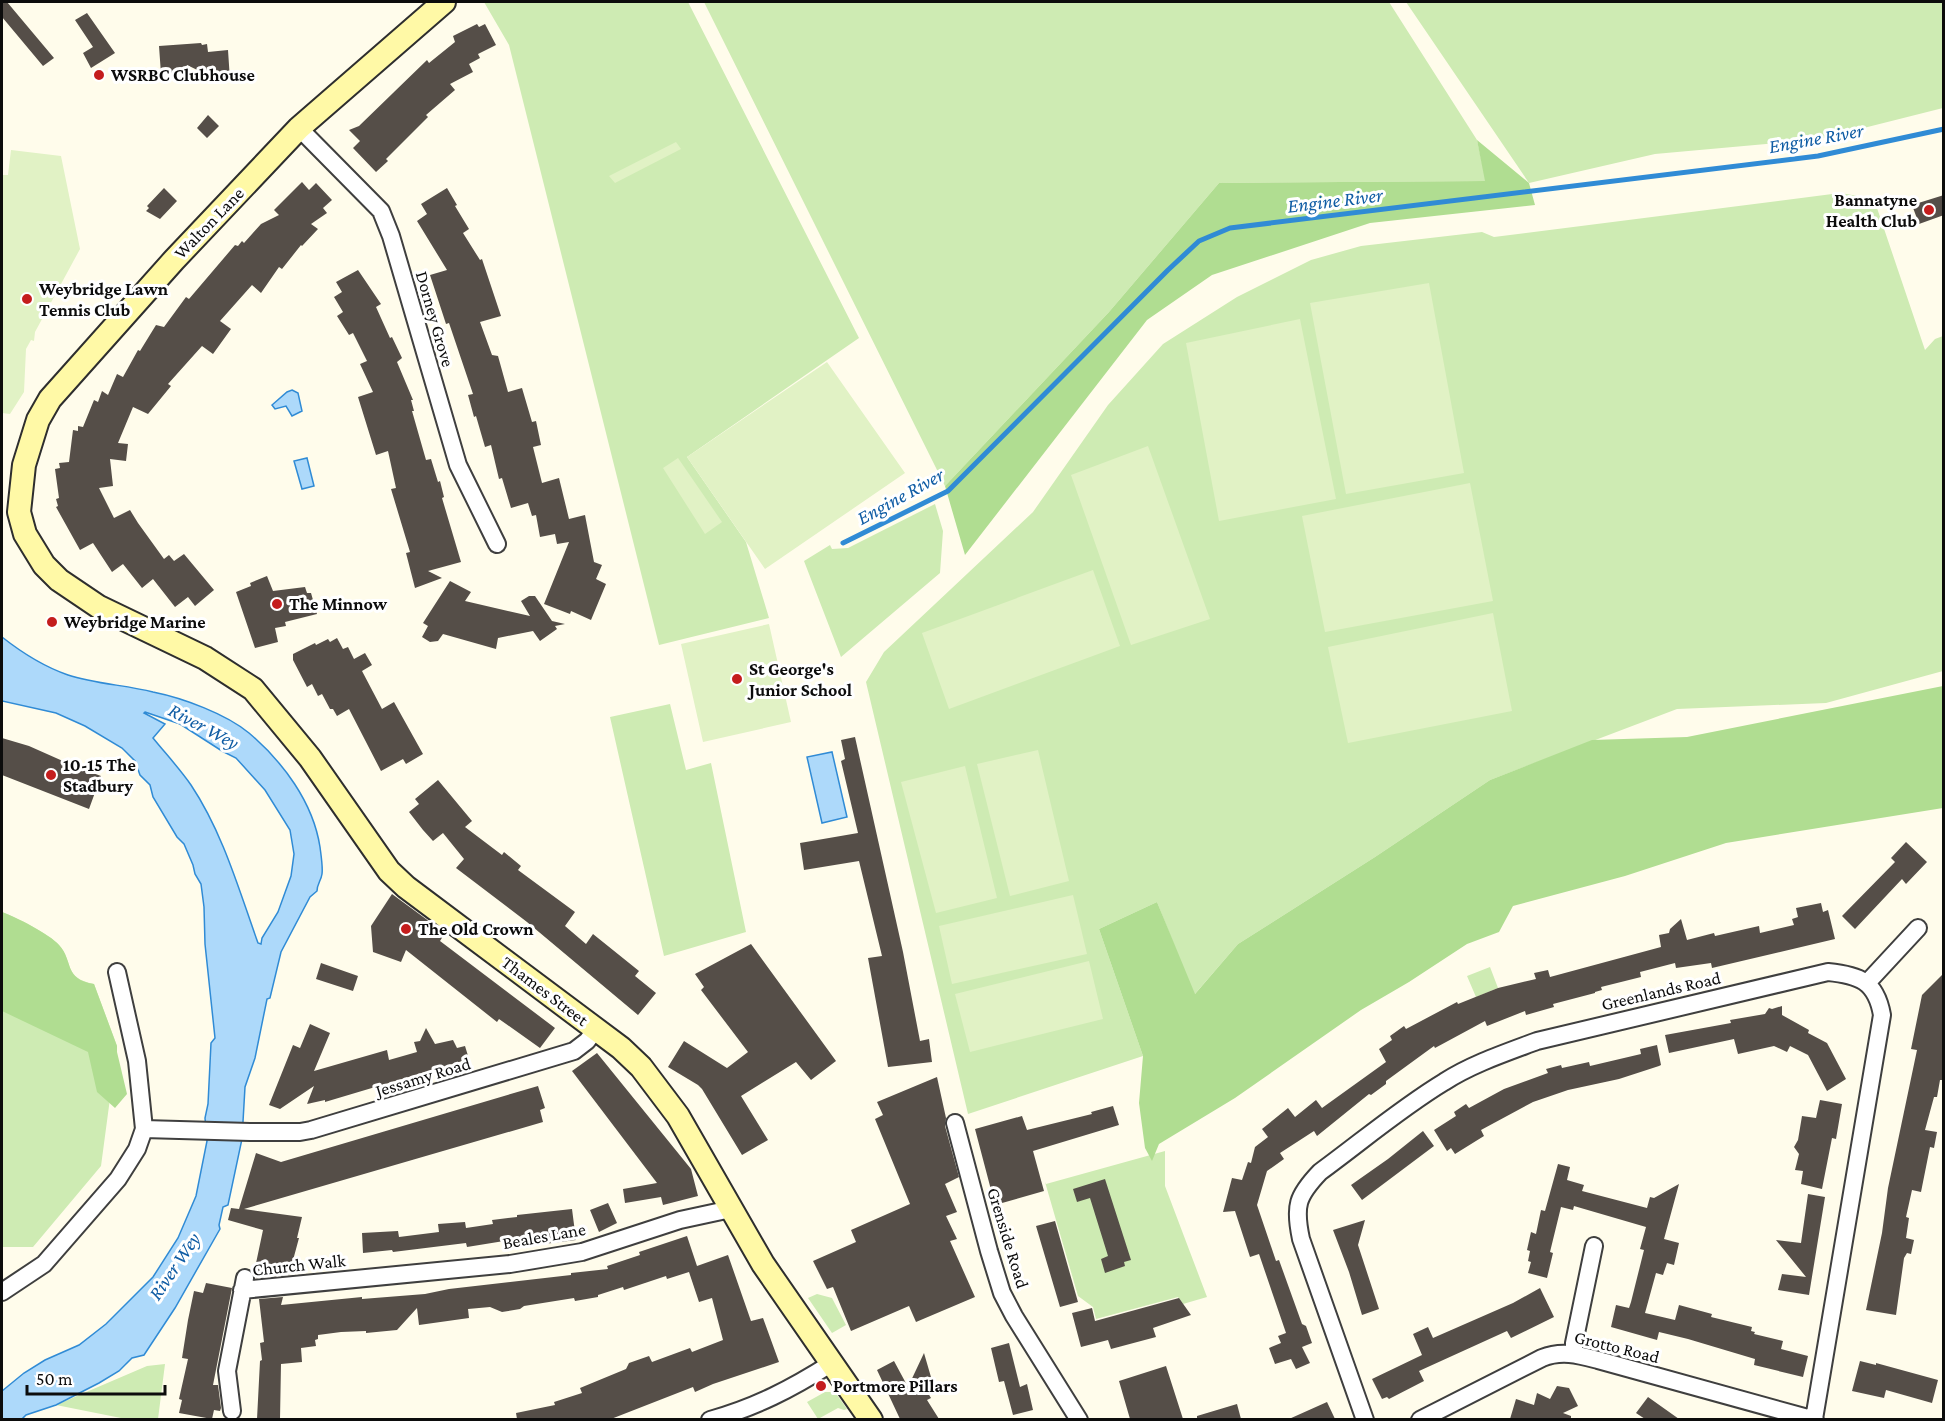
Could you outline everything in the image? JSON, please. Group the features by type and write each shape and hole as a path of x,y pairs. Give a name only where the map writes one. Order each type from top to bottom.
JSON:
{"street":[{"name":"Walton Lane","path":"32,548 25,534 19,512 21,486 24,465 38,420 50,399 174,260 299,128 444,2"},
{"name":"Dorney Grove","path":"299,128 381,211 391,236 458,465 497,544"},
{"name":"Thames Street","path":"32,548 59,580 99,607 205,658 253,689 310,758 389,871 428,905 621,1048 641,1067 684,1126 763,1264 871,1419"},
{"path":"1815,1419 1881,1027 1882,1015 1879,999 1867,983 1918,928"},
{"path":"2,1292 44,1264 118,1179 137,1149 144,1129 137,1061 117,972"},
{"name":"Greenlands Road","path":"1365,1419 1301,1239 1298,1205 1304,1188 1320,1172 1443,1082 1478,1064 1537,1041 1828,972 1844,974 1867,983"},
{"name":"Jessamy Road","path":"144,1129 250,1132 311,1130 574,1051 587,1041 596,1029"},
{"name":"Grenside Road","path":"954,1123 1002,1293 1079,1419"},
{"name":"Beales Lane","path":"360,1278 510,1264 582,1252 680,1220 731,1209"},
{"path":"1574,1354 1574,1342 1594,1246"},
{"name":"Church Walk","path":"232,1411 227,1371 244,1284 360,1278"},
{"name":"Grotto Road","path":"1420,1419 1542,1358 1552,1354 1574,1354 1815,1419"},
{"path":"710,1419 762,1403 791,1389 832,1363"}],"green space":[{"path":"484,2 688,2 859,338 687,457 746,542 769,618 659,645 509,45"},
{"path":"704,2 1389,2 1477,140 1486,181 1219,183 1109,312 945,486"},
{"path":"1406,2 1943,2 1943,108 1820,139 1655,154 1529,183"},
{"path":"1477,140 1529,183 1535,205 1370,223 1212,275 1147,320 965,555 945,486 1109,312 1219,183 1485,181"},
{"path":"676,142 681,149 615,183 609,176"},
{"name":"Weybridge Lawn Tennis Club","path":"11,150 61,156 80,249 35,332 34,341 31,340 26,349 24,392 10,414 2,413 2,175 8,175"},
{"path":"1840,193 1864,197 1877,208 1925,350 1935,339 1943,336 1943,671 1826,703 1677,709 1490,780 1375,857 1238,944 1194,995 1157,902 1099,929 1143,1056 968,1114 866,682 884,652 1033,512 1108,405 1163,344 1237,297 1311,260 1361,246 1482,232 1494,237"},
{"path":"1429,283 1464,473 1346,494 1310,303"},
{"path":"1300,319 1336,499 1219,521 1186,343"},
{"path":"827,362 905,473 765,569 687,457"},
{"path":"1148,446 1210,619 1131,645 1071,475"},
{"path":"678,458 722,522 705,534 663,468"},
{"path":"1470,483 1493,601 1325,632 1302,516"},
{"path":"935,504 943,531 940,573 841,657 804,561 830,545 832,549 848,548"},
{"path":"1093,570 1120,646 949,709 922,633"},
{"path":"1493,613 1512,711 1348,743 1328,647"},
{"path":"769,624 791,722 703,742 681,644"},
{"path":"1943,686 1943,808 1726,843 1625,876 1513,906 1499,932 1467,944 1361,1010 1235,1098 1159,1144 1152,1161 1145,1148 1139,1103 1143,1056 1099,929 1157,902 1195,994 1238,944 1375,857 1490,780 1592,740 1687,737"},
{"path":"670,704 686,770 711,763 746,932 664,956 610,717"},
{"path":"1038,750 1069,881 1010,896 977,764"},
{"path":"965,766 997,898 936,913 901,782"},
{"path":"1073,895 1087,954 952,984 939,926"},
{"path":"2,912 32,926 55,941 64,951 73,974 94,984 117,1046 101,1166 33,1247 2,1247"},
{"path":"2,912 32,926 55,941 64,951 73,974 84,982 94,984 117,1046 127,1094 115,1108 97,1092 88,1052 2,1011"},
{"path":"1089,961 1103,1019 970,1052 955,994"},
{"path":"1490,967 1498,988 1476,997 1467,976"},
{"path":"1165,1151 1165,1186 1207,1297 1183,1304 1178,1297 1096,1319 1093,1307 1078,1296 1045,1182 1046,1184"},
{"path":"817,1294 832,1298 846,1325 832,1333 808,1298"},
{"path":"165,1364 158,1419 126,1419 56,1405 147,1366"},
{"path":"825,1392 835,1392 847,1409 838,1408 818,1419 807,1402"}],"water":[{"path":"292,390 298,393 302,411 292,416 286,406 275,409 272,405"},
{"path":"307,458 314,486 302,489 294,461"},
{"name":"River Wey","path":"2,637 34,659 68,675 165,695 229,719 262,744 295,784 311,814 320,847 322,868 317,891 310,897 281,952 270,998 267,999 255,1058 245,1087 242,1139 228,1205 223,1207 220,1229 175,1308 144,1355 132,1358 119,1371 99,1383 56,1405 26,1415 21,1420 2,1419 2,1391 24,1373 45,1360 79,1345 106,1324 153,1277 178,1238 196,1196 207,1141 205,1118 208,1104 211,1043 215,1038 201,884 184,844 177,837 153,797 150,785 140,775 135,761 122,748 85,726 56,713 2,701","holes":["144,713 180,724 236,758 265,790 290,830 294,854 291,876 278,912 262,938 261,944 258,943 212,822 191,785 153,738 165,724"]},
{"path":"832,752 847,817 822,823 807,757"}],"building":[{"path":"2,2 7,2 54,58 43,66 2,17"},
{"path":"87,13 115,53 91,68 83,53 93,47 75,20"},
{"path":"477,24 479,27 485,24 496,45 478,54 480,58 469,64 473,72 450,84 455,90 426,115 428,117 376,172 353,148 360,141 349,130 359,126 427,60 429,63 455,42 453,36"},
{"path":"201,43 202,45 207,44 208,52 228,50 230,80 218,80 187,65 187,72 161,74 159,46"},
{"path":"208,115 219,126 207,138 197,128"},
{"path":"302,182 309,190 316,183 332,200 323,208 327,213 311,224 318,229 301,245 282,269 279,267 261,293 252,285 220,321 231,329 213,354 202,346 168,384 171,386 148,414 133,407 118,443 128,444 126,461 110,459 113,486 99,488 114,518 130,510 164,559 169,555 174,561 184,554 214,590 195,606 188,597 175,607 153,579 142,588 123,564 112,572 93,543 80,550 56,507 58,506 56,499 59,498 55,469 60,468 59,463 69,462 73,430 78,431 78,426 83,427 94,400 98,402 102,391 108,395 117,374 123,377 138,350 140,351 156,325 164,327 186,297 189,299 235,245 238,246 242,241 244,243 261,224 279,215 274,210"},
{"path":"164,188 177,201 160,219 146,211 149,208 147,206"},
{"path":"447,188 469,229 463,233 480,260 482,259 501,316 480,322 492,355 498,356 508,392 522,388 532,422 536,421 541,445 533,447 542,483 559,478 569,519 585,515 594,562 602,565 596,579 606,584 591,620 571,611 570,614 544,604 569,542 557,544 555,534 540,537 536,515 532,516 528,503 511,508 502,478 499,479 491,445 485,447 476,416 474,417 468,395 473,394 430,275 447,270 417,221 427,214 421,204"},
{"name":"Bannatyne Health Club","path":"1944,195 1944,215 1919,224 1912,205"},
{"path":"358,270 381,304 376,307 402,358 397,362 413,400 411,400 414,411 412,411 426,460 431,459 438,482 440,481 444,497 442,498 461,562 428,571 442,578 415,588 406,553 410,552 391,489 396,488 388,451 376,455 358,397 373,392 360,364 367,361 353,333 349,335 337,316 343,312 334,297 342,292 336,282"},
{"name":"The Minnow","path":"267,576 273,591 305,587 307,593 311,593 317,614 285,622 286,626 275,628 278,642 255,648 236,592"},
{"path":"450,581 471,592 465,601 530,616 521,601 529,596 535,596 552,621 565,624 555,626 557,629 540,641 533,631 498,638 496,649 443,634 438,641 430,642 422,637 428,626 423,623"},
{"path":"337,638 343,649 348,647 354,659 365,653 372,665 362,671 382,709 394,702 423,754 406,764 403,759 381,771 349,709 337,716 333,709 330,709 322,694 318,696 312,684 307,687 293,660 293,654 315,643 316,645 328,639 330,642"},
{"path":"855,737 903,952 920,1041 929,1039 932,1062 888,1067 868,958 882,956 859,861 804,870 800,843 858,833 841,761 845,759 841,740"},
{"name":"10-15 The Stadbury","path":"2,738 29,746 101,776 89,809 2,775"},
{"path":"438,780 472,821 465,827 502,855 504,852 521,866 518,870 575,912 565,926 586,944 593,934 639,971 635,976 656,993 638,1015 527,922 456,868 464,859 443,833 433,841 423,830 409,812 419,804 415,799"},
{"path":"1906,842 1927,862 1906,884 1902,879 1855,929 1842,916 1895,862 1891,858"},
{"path":"392,894 445,933 440,941 555,1028 540,1048 499,1019 497,1022 406,950 401,962 373,952 371,926"},
{"path":"1821,903 1823,912 1828,910 1835,939 1712,968 1711,963 1676,968 1675,963 1640,972 1641,977 1601,987 1602,990 1595,993 1553,1004 1554,1007 1526,1015 1525,1011 1487,1026 1485,1021 1435,1048 1434,1046 1317,1136 1314,1131 1280,1153 1284,1159 1267,1171 1257,1205 1276,1261 1279,1260 1302,1324 1306,1326 1312,1343 1302,1347 1310,1363 1296,1369 1291,1359 1275,1364 1269,1348 1281,1343 1278,1336 1286,1333 1259,1254 1250,1257 1235,1211 1223,1212 1232,1178 1242,1180 1248,1162 1251,1163 1255,1147 1268,1137 1262,1129 1288,1108 1295,1117 1316,1100 1322,1108 1386,1062 1379,1049 1392,1040 1390,1036 1404,1026 1406,1029 1457,1002 1458,1004 1498,988 1536,979 1534,973 1548,970 1550,977 1661,947 1659,935 1669,933 1670,929 1681,919 1687,940 1759,926 1760,933 1794,925 1792,919 1798,917 1796,908"},
{"path":"751,944 836,1061 811,1080 796,1062 741,1096 768,1140 742,1155 702,1089 668,1067 684,1041 727,1068 748,1052 701,990 704,987 695,974"},
{"path":"321,963 358,976 353,991 316,979"},
{"path":"1944,973 1944,1080 1940,1080 1937,1097 1934,1097 1925,1130 1937,1132 1934,1148 1930,1147 1921,1192 1912,1190 1906,1217 1909,1218 1906,1238 1914,1240 1911,1254 1907,1253 1904,1258 1896,1315 1866,1310 1882,1233 1888,1188 1917,1050 1911,1049 1922,995"},
{"path":"1782,1006 1782,1015 1827,1043 1846,1079 1827,1091 1808,1055 1790,1046 1787,1052 1774,1046 1738,1054 1734,1039 1669,1053 1665,1035 1731,1023 1730,1020 1765,1014 1769,1008"},
{"path":"310,1024 330,1033 314,1071 387,1050 389,1060 417,1052 414,1042 420,1041 426,1028 435,1044 453,1040 457,1048 465,1046 469,1059 325,1102 325,1100 307,1104 314,1086 280,1109 269,1105 293,1045 300,1048"},
{"path":"1657,1045 1661,1065 1619,1079 1568,1090 1533,1102 1481,1130 1484,1136 1455,1154 1451,1148 1447,1151 1434,1130 1456,1116 1454,1112 1466,1104 1469,1108 1504,1089 1548,1073 1546,1069 1589,1062 1590,1066 1641,1054 1640,1049"},
{"path":"597,1053 691,1169 698,1196 663,1205 661,1197 625,1203 623,1189 657,1183 572,1071"},
{"path":"937,1077 946,1118 945,1126 959,1177 945,1184 957,1212 946,1216 957,1239 950,1241 975,1297 916,1322 909,1306 851,1331 833,1287 827,1289 813,1261 856,1242 851,1230 910,1204 875,1119 883,1115 877,1102"},
{"path":"538,1086 545,1108 540,1110 543,1122 244,1209 302,1217 289,1275 256,1278 255,1268 263,1230 228,1220 231,1208 239,1209 256,1153 281,1162"},
{"path":"1820,1100 1842,1104 1836,1139 1832,1138 1822,1189 1801,1184 1803,1171 1795,1170 1799,1154 1794,1147 1798,1140 1802,1116 1816,1118"},
{"path":"1113,1106 1119,1125 1033,1151 1044,1191 995,1205 975,1129 1022,1116 1027,1130 1092,1114 1091,1112"},
{"path":"1423,1131 1434,1146 1362,1200 1351,1185"},
{"path":"1558,1164 1570,1167 1567,1180 1584,1185 1582,1191 1647,1208 1650,1197 1654,1198 1679,1184 1664,1239 1679,1243 1674,1265 1667,1263 1663,1275 1656,1273 1645,1313 1675,1320 1679,1305 1712,1314 1711,1317 1752,1327 1751,1331 1755,1332 1754,1334 1783,1341 1781,1349 1808,1356 1803,1377 1754,1365 1755,1359 1688,1339 1659,1332 1657,1340 1611,1327 1616,1305 1629,1308 1644,1250 1640,1249 1646,1227 1574,1206 1573,1210 1561,1207 1550,1252 1553,1253 1547,1278 1528,1273 1531,1262 1528,1261 1530,1251 1527,1250 1531,1232 1536,1234 1541,1210 1545,1211"},
{"path":"1105,1179 1131,1260 1124,1262 1125,1266 1105,1273 1101,1259 1108,1256 1090,1198 1077,1202 1073,1189"},
{"path":"1808,1194 1825,1197 1809,1295 1778,1290 1782,1274 1806,1277 1776,1240 1801,1243"},
{"path":"608,1203 617,1223 599,1232 590,1210"},
{"path":"572,1209 576,1240 505,1249 504,1241 467,1247 466,1243 393,1252 392,1250 363,1253 362,1233 398,1231 399,1237 439,1232 438,1224 465,1222 466,1228 493,1224 492,1220 517,1217 517,1215"},
{"path":"1365,1220 1358,1245 1379,1309 1362,1315 1333,1230"},
{"path":"1055,1221 1078,1302 1060,1307 1036,1226"},
{"path":"687,1236 697,1266 728,1255 751,1321 763,1318 779,1362 695,1392 693,1387 611,1419 517,1419 516,1413 555,1405 554,1402 582,1393 580,1388 626,1369 629,1363 649,1356 652,1362 690,1348 692,1352 723,1340 712,1298 699,1302 689,1272 667,1279 666,1276 624,1290 623,1287 598,1295 598,1297 575,1301 574,1298 502,1312 490,1307 468,1309 469,1318 419,1325 417,1308 397,1330 318,1335 318,1339 315,1340 316,1346 301,1348 302,1362 281,1364 280,1419 257,1419 260,1361 262,1360 260,1343 264,1342 259,1299 283,1297 281,1305 362,1297 362,1299 425,1294 449,1289 571,1275 571,1273 608,1269 607,1266 640,1255 639,1252"},
{"path":"206,1283 232,1288 213,1385 218,1385 221,1408 220,1411 214,1410 212,1419 179,1413 182,1400 179,1399 188,1359 182,1358 194,1291 203,1293"},
{"path":"1540,1288 1554,1317 1511,1338 1507,1331 1419,1371 1424,1381 1389,1399 1387,1397 1382,1399 1372,1379 1422,1355 1413,1334 1428,1327 1433,1338 1513,1303"},
{"path":"1179,1298 1191,1315 1153,1328 1156,1337 1111,1349 1108,1340 1081,1347 1072,1313 1092,1308 1095,1321"},
{"path":"1009,1343 1020,1387 1027,1384 1033,1410 1013,1415 1004,1381 999,1382 991,1348"},
{"path":"924,1353 933,1384 925,1388 931,1398 927,1400 939,1419 900,1419 877,1370 894,1361 908,1387"},
{"path":"1860,1361 1876,1365 1876,1363 1938,1380 1932,1403 1886,1390 1884,1398 1852,1391"},
{"path":"1166,1366 1183,1419 1130,1419 1119,1381"},
{"path":"1557,1386 1569,1388 1578,1406 1563,1413 1571,1416 1571,1419 1510,1419 1516,1399 1534,1405 1537,1393 1550,1399"},
{"path":"1648,1397 1679,1419 1645,1419 1636,1413"},
{"path":"1327,1402 1335,1419 1289,1419"},
{"path":"1237,1404 1241,1419 1197,1419 1197,1416"}],"waterway":[{"name":"Engine River","path":"843,543 948,491 1199,241 1230,228 1818,156 1944,129"}],"place":[{"name":"WSRBC Clubhouse","path":"99,75"},
{"name":"Bannatyne Health Club","path":"1929,210"},
{"name":"Weybridge Lawn Tennis Club","path":"27,299"},
{"name":"The Minnow","path":"277,604"},
{"name":"Weybridge Marine","path":"52,622"},
{"name":"St George's Junior School","path":"737,679"},
{"name":"10-15 The Stadbury","path":"51,775"},
{"name":"The Old Crown","path":"406,929"},
{"name":"Portmore Pillars","path":"821,1386"}]}
